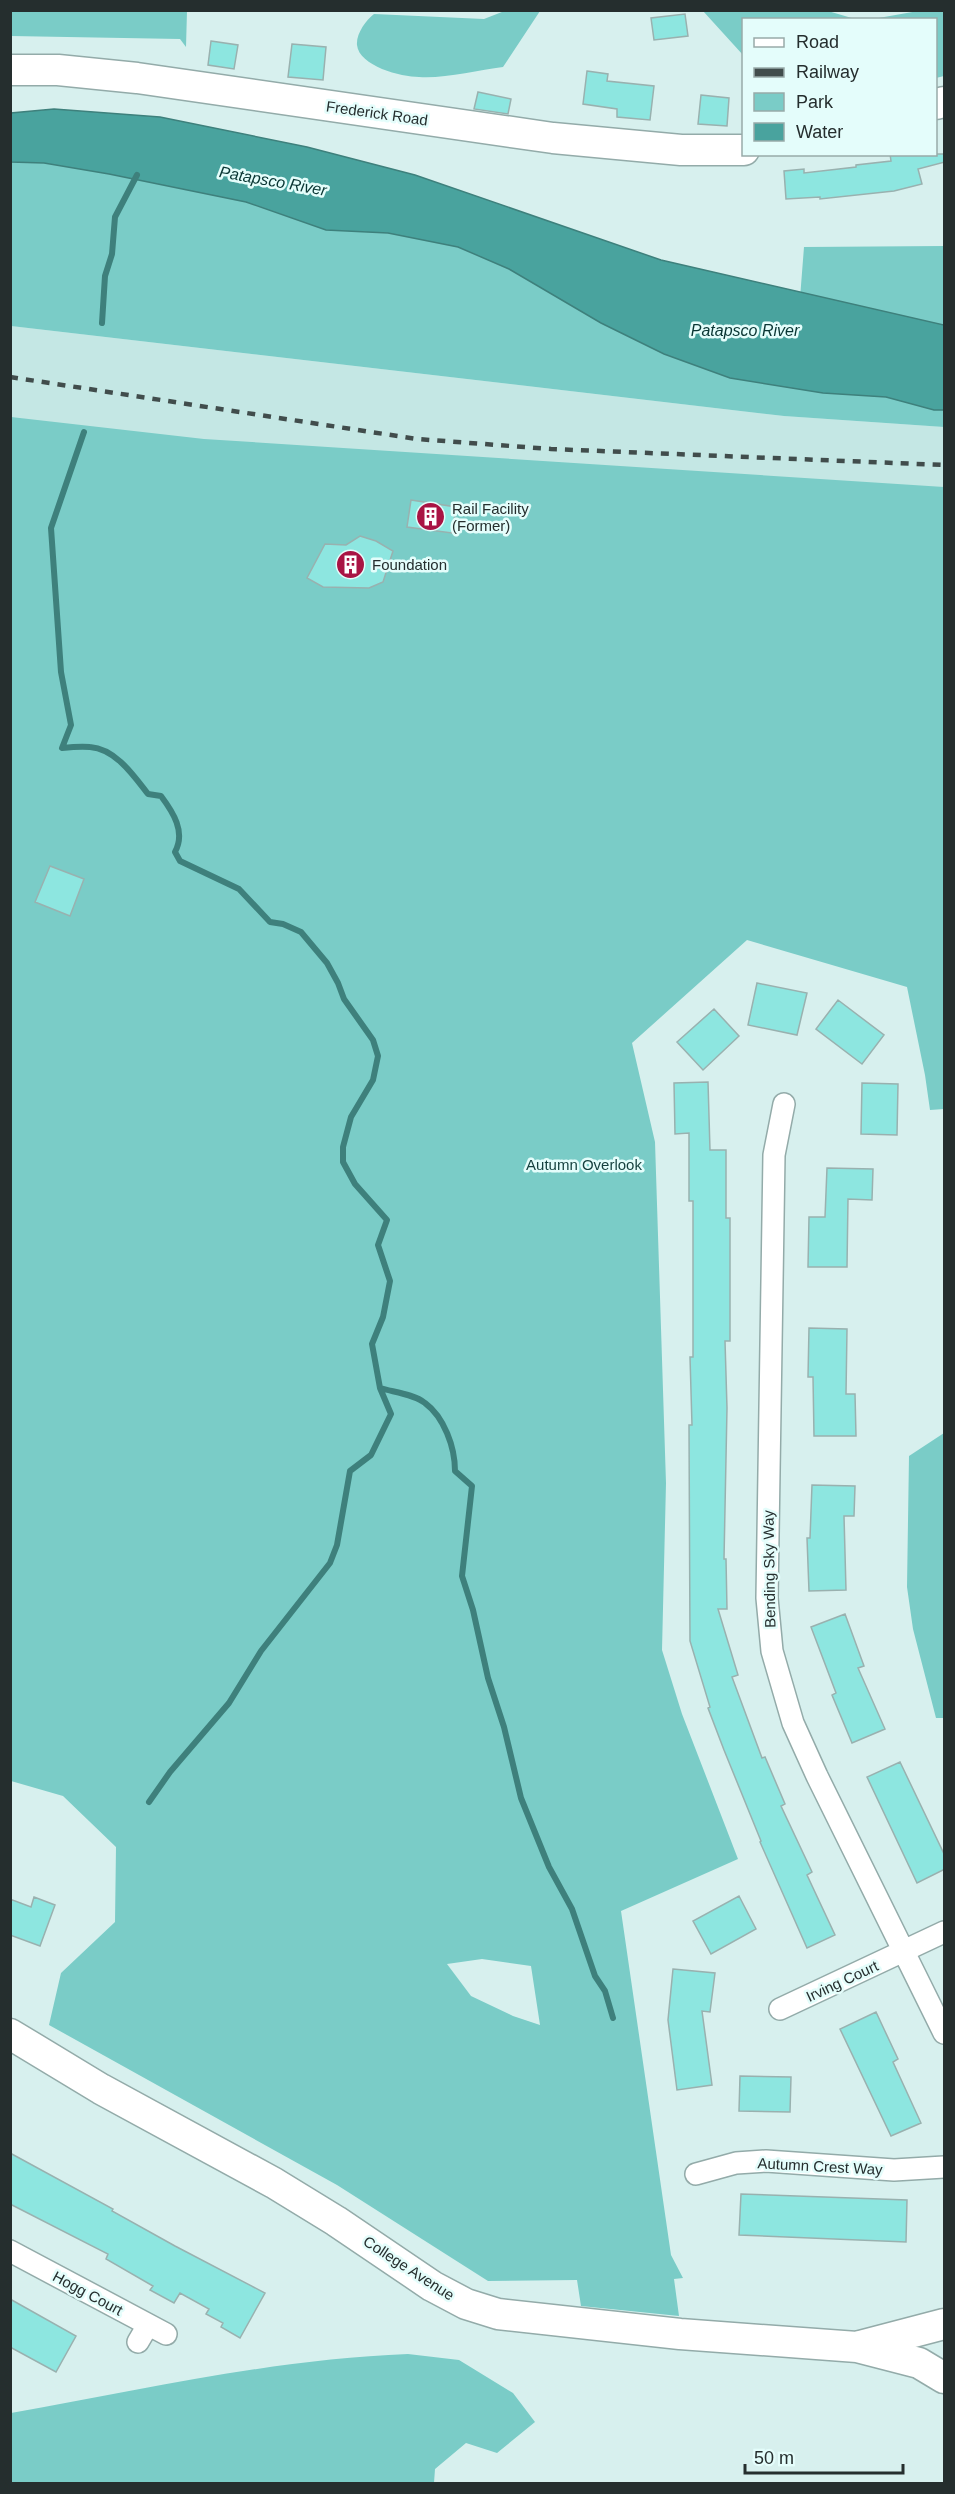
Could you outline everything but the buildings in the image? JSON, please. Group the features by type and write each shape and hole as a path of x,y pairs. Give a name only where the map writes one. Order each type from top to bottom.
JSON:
{"street":[{"name":"Frederick Road","path":"10,70 58,70 137,78 553,138 681,150 742,150"},
{"name":"Bending Sky Way","path":"784,1104 774,1155 767,1599 772,1651 793,1723 817,1776 945,2033"},
{"name":"Irving Court","path":"780,2009 945,1932"},
{"name":"College Avenue","path":"10,2034 101,2089 274,2182 432,2286 466,2304 498,2314 543,2319 680,2334 857,2347 919,2363 945,2378"},
{"name":"Autumn Crest Way","path":"696,2174 736,2163 766,2161 894,2170 945,2167"},
{"name":"Hogg Court","path":"10,2251 150,2334"},
{"name":"College Avenue","path":"857,2347 945,2324"},
{"path":"945,2336 942,2341 941,2362 945,2370"}],"shaded area":[{"path":"11,326 784,416 944,427 944,501 11,427"}],"green space":[{"path":"507,10 540,11 503,67 439,77 411,76 382,69 373,64 365,59 357,45 362,28 374,14 484,19"},
{"path":"10,11 187,11 186,47 180,39 11,36"},
{"path":"703,11 828,11 852,18 742,18 742,54"},
{"path":"918,11 944,11 944,76 937,78 937,18 879,18"},
{"path":"11,162 44,163 109,174 246,202 326,230 388,233 458,247 509,269 601,323 664,354 730,378 793,388 804,247 944,246 944,427 784,416 11,326"},
{"name":"Autumn Overlook","path":"11,417 204,439 944,487 944,1109 930,1110 907,987 747,940 632,1043 655,1142 666,1483 662,1650 682,1714 738,1859 621,1911 671,2255 683,2278 674,2279 679,2316 581,2306 577,2280 488,2281 337,2185 49,2025 61,1973 115,1922 116,1847 63,1796 11,1781","holes":["482,1959 531,1966 540,2025 513,2016 471,1996 447,1964"]},
{"path":"944,1433 944,1718 936,1718 913,1629 907,1587 909,1456"},
{"path":"408,2354 459,2360 513,2393 535,2422 497,2453 466,2443 435,2469 434,2483 11,2483 11,2413 258,2369 358,2357"}],"water":[{"name":"Patapsco River","path":"54,109 160,117 307,147 415,175 661,260 944,325 944,410 934,410 886,397 823,393 730,378 664,354 601,323 509,269 458,247 388,233 326,230 246,202 109,174 44,163 11,162 11,113"}],"waterway":[{"path":"102,323 105,276 112,254 115,217 137,175"},
{"path":"84,432 51,528 61,672 71,725 62,748 99,749 124,764 148,794 161,796 170,809 179,830 175,852 180,861 239,889 270,922 283,924 301,932 327,963 344,999 373,1040 378,1056 373,1080 351,1117 343,1147 343,1162 355,1184 387,1220 378,1245 390,1281 383,1317 372,1344 380,1388 391,1414 371,1455 350,1471 337,1545 330,1563 261,1651 229,1703 170,1772 149,1802"},
{"path":"380,1388 415,1397 432,1409 443,1424 451,1443 455,1471 472,1486 462,1576 473,1610 488,1678 504,1727 521,1798 549,1867 572,1909 595,1976 605,1991 613,2018"}],"railway":[{"path":"10,377 417,439 551,449 944,465"}],"place":[{"name":"Rail Facility (Former)","path":"431,517"},
{"name":"Foundation","path":"351,564"}]}
